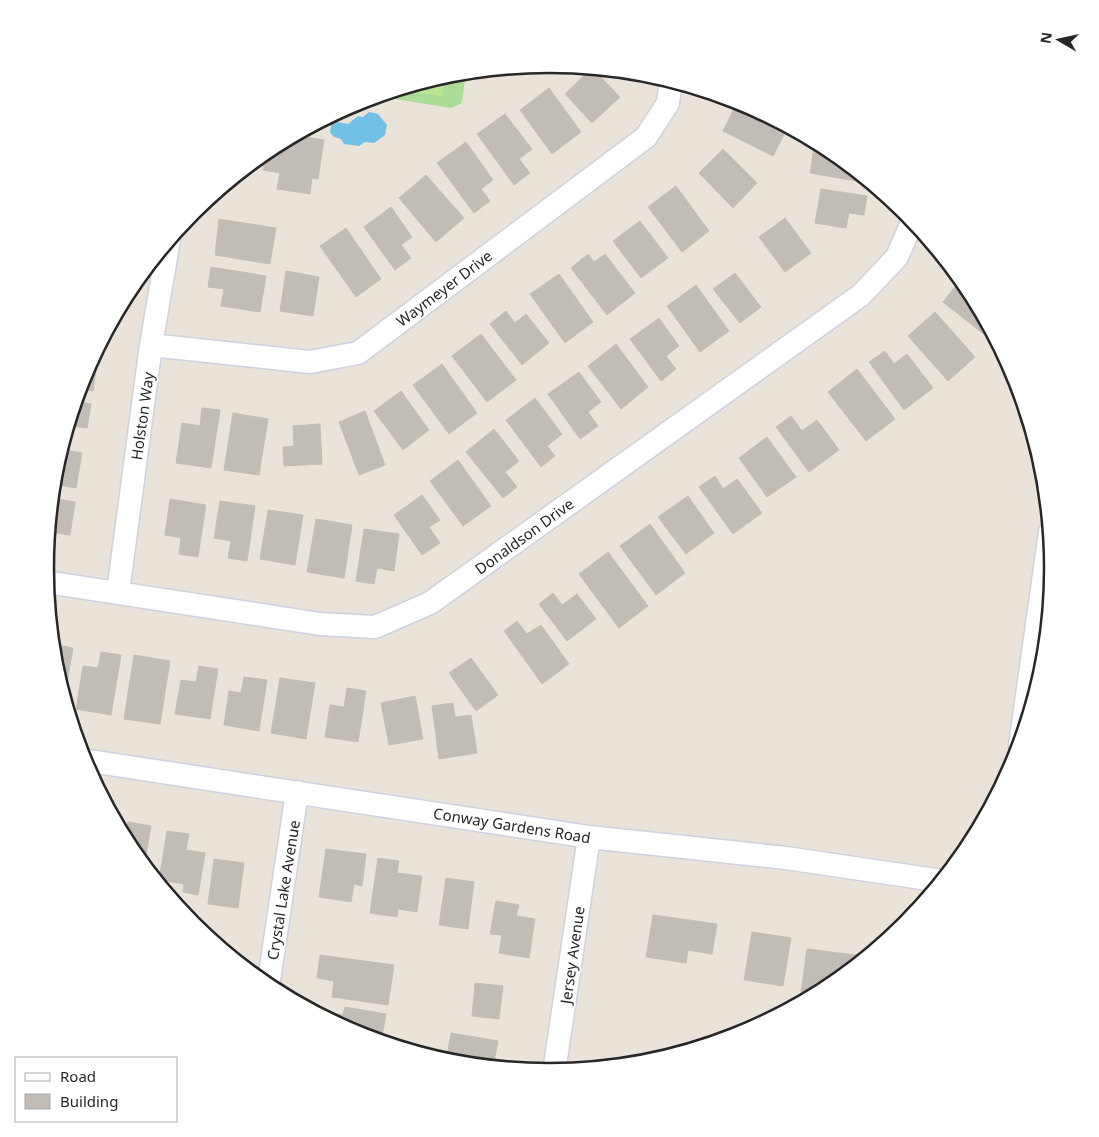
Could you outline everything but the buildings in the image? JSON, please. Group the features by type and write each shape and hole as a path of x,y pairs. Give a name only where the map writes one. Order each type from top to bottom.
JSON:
{"street":[{"name":"Waymeyer Drive","path":"151,345 310,362 358,352 646,138 668,102 670,88"},
{"name":"Donaldson Drive","path":"54,583 320,624 374,627 430,603 861,295 897,257 909,228"},
{"name":"Holston Way","path":"118,592 151,345 167,254"},
{"path":"1026,705 1045,568"},
{"name":"Conway Gardens Road","path":"93,761 589,837 786,858 935,880"},
{"name":"Crystal Lake Avenue","path":"269,978 297,792"},
{"name":"Jersey Avenue","path":"555,1064 589,837"}],"green space":[{"path":"465,80 462,103 451,108 392,99"},
{"path":"444,84 442,96 414,92"}],"water":[{"path":"369,112 378,114 387,125 385,135 374,143 365,142 359,146 344,144 341,139 334,137 330,132 332,123 335,122 348,124 358,116 363,117"}]}
